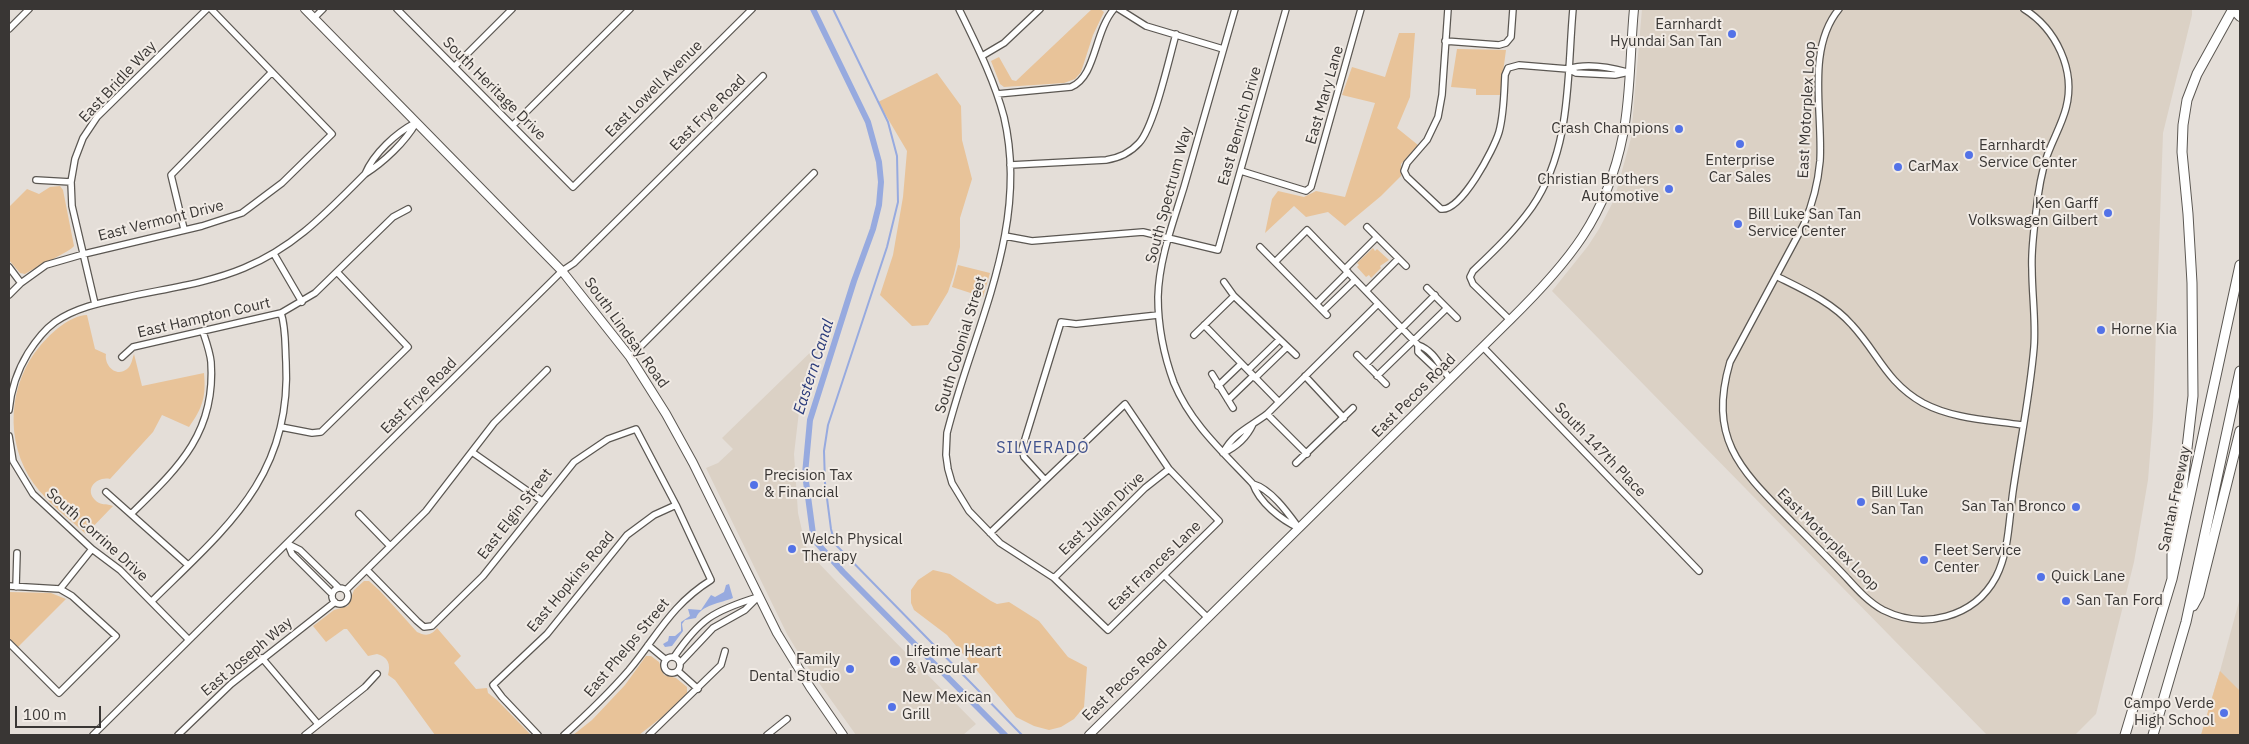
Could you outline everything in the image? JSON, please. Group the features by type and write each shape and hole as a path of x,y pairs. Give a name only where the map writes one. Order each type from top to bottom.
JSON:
{"highway":[{"path":"2172,579 2172,554 2180,509 2193,387 2192,283 2182,152 2183,125 2187,100 2197,74 2233,9"},
{"name":"Santan Freeway","path":"2125,735 2172,579 2240,265"},
{"path":"2153,735 2186,622 2240,372"},
{"path":"2186,622 2199,595 2240,431"}],"main road":[{"name":"South Lindsay Road","path":"305,9 562,271 630,357 694,463 758,598 799,671 844,735"},
{"name":"East Pecos Road","path":"1089,735 1483,347 1567,260 1600,207 1612,178 1623,134 1634,9"},
{"path":"2233,9 2240,17"}],"street":[{"path":"9,28 29,9"},
{"name":"East Bridle Way","path":"95,304 72,206 71,182 75,159 83,138 97,117 207,9"},
{"path":"184,229 171,174 271,73 211,9"},
{"path":"314,18 322,9"},
{"name":"South Heritage Drive","path":"397,9 573,187"},
{"path":"455,66 512,9"},
{"path":"513,125 630,9"},
{"name":"East Lowell Avenue","path":"573,187 752,9"},
{"name":"South Colonial Street","path":"959,9 982,56 1004,118 1010,165 1011,200 1005,236 993,286 950,420 946,445 948,469 952,483 961,500 990,533 1010,550 1054,578 1108,630"},
{"path":"982,56 1004,42 1040,9"},
{"path":"997,94 1071,87 1081,82 1088,71 1106,18 1114,9"},
{"path":"1119,9 1146,26 1223,49"},
{"name":"South Spectrum Way","path":"1235,9 1161,266 1158,315 1164,350 1174,383 1198,424 1253,484 1260,486 1290,516 1299,528"},
{"name":"East Benrich Drive","path":"1169,238 1218,250 1286,9"},
{"name":"East Mary Lane","path":"1240,171 1306,191 1311,188 1361,9"},
{"path":"1448,9 1442,95 1438,117 1427,140 1407,163 1404,171 1407,177 1437,208 1445,210 1466,192 1495,145 1500,129 1506,71 1514,65 1568,69 1578,66 1616,68 1629,72"},
{"path":"1445,41 1506,44 1511,37 1513,9"},
{"path":"1510,320 1474,284 1470,277 1532,206 1552,169 1565,117 1573,9"},
{"name":"East Motorplex Loop","path":"1838,9 1824,32 1819,52 1820,161 1814,201 1804,224 1730,362 1722,399 1726,433 1737,460 1753,482 1864,595 1882,609 1912,619 1931,620 1945,618 1970,606 1989,588 1997,574 2003,556 2022,425 2030,386 2034,345 2032,267 2038,193 2046,157 2064,116 2068,94 2066,68 2055,39 2041,22 2024,9"},
{"path":"1010,165 1116,159 1133,149 1140,142 1149,126 1176,34"},
{"name":"East Vermont Drive","path":"9,295 21,283 46,265 202,226 242,213 282,184 332,134 271,73"},
{"name":"East Frye Road","path":"93,735 562,271 574,263 763,76"},
{"path":"9,410 10,397 18,370 34,344 49,327 72,313 95,304 222,276 244,269 274,254 314,225 365,174 370,162 404,129 416,122"},
{"path":"630,357 814,173"},
{"path":"36,180 71,182"},
{"name":"East Hampton Court","path":"122,357 133,347 281,313 315,293 393,217 408,210"},
{"path":"1367,227 1406,266"},
{"path":"1275,262 1307,230 1416,343 1424,347 1441,364 1442,370 1450,379"},
{"path":"1005,236 1032,241 1132,232 1169,238"},
{"path":"1316,304 1377,237"},
{"path":"1260,248 1325,314 1355,280"},
{"path":"274,254 302,302"},
{"path":"1366,291 1398,259"},
{"path":"9,267 21,283"},
{"path":"281,426 312,433 321,432 408,347 337,272"},
{"path":"1776,276 1822,300 1842,315 1858,331 1887,373 1908,393 1924,403 1960,416 2022,425"},
{"path":"1224,282 1234,296 1286,348 1296,355"},
{"path":"1427,288 1457,318"},
{"path":"1366,364 1435,295"},
{"path":"1194,335 1234,296"},
{"path":"1223,453 1227,444 1244,428 1267,414 1378,304"},
{"path":"1377,376 1416,343 1447,308"},
{"path":"152,601 244,507 260,481 275,450 281,426 287,382 281,313"},
{"path":"1046,480 1024,457 1022,449 1062,322 1076,324 1158,315"},
{"path":"1204,326 1279,402"},
{"path":"132,513 174,472 189,452 201,429 209,404 211,384 211,360 203,332"},
{"path":"1248,370 1279,340"},
{"name":"South 147th Place","path":"1483,347 1699,571"},
{"path":"1228,400 1286,348"},
{"path":"1357,355 1386,384"},
{"path":"1218,386 1241,364"},
{"name":"East Joseph Way","path":"178,735 231,684 262,658 335,602 341,604 345,602 348,596 346,590 426,510 494,423 547,370"},
{"path":"1212,374 1233,408"},
{"path":"1305,376 1344,418"},
{"path":"990,533 1125,404 1169,469"},
{"path":"1296,464 1353,408"},
{"path":"1267,414 1307,454"},
{"name":"East Elgin Street","path":"367,570 424,627 432,626 483,576 562,474 589,450 608,439 636,430 676,505"},
{"name":"South Corrine Drive","path":"9,436 13,461 33,494 92,549 120,570 190,640"},
{"path":"472,452 542,501"},
{"name":"East Frances Lane","path":"1108,630 1220,521 1169,469"},
{"name":"East Julian Drive","path":"1054,578 1145,488 1169,469"},
{"path":"106,492 132,513 188,565"},
{"name":"East Phelps Street","path":"564,735 608,692 679,605 692,592 711,580 676,505"},
{"name":"East Hopkins Road","path":"538,735 493,686 547,634 627,535 654,515 676,505"},
{"path":"359,514 390,546"},
{"path":"288,544 300,550 339,588 346,590"},
{"path":"288,544 292,554 332,594 335,602"},
{"path":"60,589 92,549"},
{"path":"16,587 18,553"},
{"path":"1164,575 1208,618"},
{"path":"9,586 60,589 72,596 116,636 59,693 9,643"},
{"path":"332,594 339,588"},
{"path":"666,660 674,658 691,632 701,622 722,610 758,598"},
{"path":"678,671 680,663 713,628 745,610 758,598"},
{"path":"648,645 666,660"},
{"path":"649,735 721,665 725,651"},
{"path":"262,658 318,724"},
{"path":"674,658 680,663"},
{"path":"666,660 664,665 667,671 671,673 678,671"},
{"path":"678,671 698,689"},
{"path":"305,735 365,687 377,674"},
{"path":"767,735 787,719"}],"shaded area":[{"path":"1092,9 1100,9 1104,12 1093,35 1081,72 1075,79 1064,83 1004,87 1000,84 991,61 999,57 1012,80 1016,81"},
{"path":"1642,9 2192,9 2163,133 2153,417 2148,480 2134,562 2096,714 2075,735 1987,735 1552,291 1588,246 1614,200 1631,138"},
{"path":"1399,33 1415,33 1410,97 1397,128 1418,145 1401,164 1401,176 1381,196 1345,226 1328,212 1306,217 1294,206 1265,233 1272,199 1278,191 1304,197 1316,191 1345,197 1375,103 1342,95 1352,67 1385,77"},
{"path":"1457,49 1506,50 1500,95 1476,95 1476,89 1451,87"},
{"path":"937,73 961,106 962,140 972,179 960,218 960,247 948,292 928,325 912,326 880,295 893,255 903,197 907,151 878,102"},
{"path":"60,186 63,190 74,246 25,274 20,273 9,260 9,207 27,189 39,194 50,187"},
{"path":"1373,248 1375,251 1377,249 1389,260 1380,266 1381,268 1371,278 1369,275 1366,277 1357,267 1359,265 1357,263"},
{"path":"958,265 990,273 983,297 952,287"},
{"path":"87,315 95,349 106,354 109,366 115,371 119,372 127,369 131,364 134,354 142,386 204,373 205,381 203,402 198,414 189,427 162,415 153,432 110,479 101,479 94,484 91,492 95,500 99,503 113,506 86,534 52,504 34,484 24,468 14,432 14,414 16,395 21,378 29,361 40,346 67,322"},
{"path":"822,341 800,403 794,454 798,513 805,544 809,553 976,724 963,735 856,735 804,662 787,634 706,468 718,463 733,449 722,438"},
{"path":"933,570 950,574 997,604 1009,602 1039,621 1068,657 1087,667 1084,707 1074,719 1061,727 1049,730 1034,726 1016,717 947,635 914,610 911,603 911,590 918,580"},
{"path":"364,581 369,581 380,591 417,632 428,634 437,628 461,656 454,663 476,689 487,688 488,693 531,735 435,735 395,680 388,675 389,664 384,657 377,654 368,656 347,629 344,629 326,642 313,626 334,610 348,606 354,590"},
{"path":"9,592 51,593 66,599 18,647 9,638"},
{"name":"Campo Verde High School","path":"2240,598 2240,735 2201,735 2220,671"},
{"path":"646,656 651,656 659,662 664,675 676,678 687,687 687,693 662,717 639,735 573,735 592,720 625,685"},
{"name":"Campo Verde High School","path":"2220,671 2240,691 2240,735 2201,735"}],"water":[{"path":"729,584 733,598 707,607 696,618 685,620 682,624 683,631 672,646 665,647 663,644 668,641 669,636 675,636 681,631 681,622 690,616 688,609 701,610 711,595 715,597 724,592 726,585"}],"waterway":[{"name":"Eastern Canal","path":"813,9 868,122 879,162 881,182 879,205 873,229 854,281 810,420 805,474 813,534 816,542 843,572 1005,735"},
{"path":"833,9 888,122 897,156 898,202 887,247 828,425 824,451 825,483 831,529 835,544 1022,735"}],"place":[{"name":"Earnhardt Hyundai San Tan","path":"1732,34"},
{"name":"Crash Champions","path":"1679,129"},
{"name":"Enterprise Car Sales","path":"1740,144"},
{"name":"Earnhardt Service Center","path":"1969,155"},
{"name":"CarMax","path":"1898,167"},
{"name":"Christian Brothers Automotive","path":"1669,189"},
{"name":"Ken Garff Volkswagen Gilbert","path":"2108,213"},
{"name":"Bill Luke San Tan Service Center","path":"1738,224"},
{"name":"Horne Kia","path":"2101,330"},
{"name":"Precision Tax & Financial","path":"754,485"},
{"name":"Bill Luke San Tan","path":"1861,502"},
{"name":"San Tan Bronco","path":"2076,507"},
{"name":"Welch Physical Therapy","path":"792,549"},
{"name":"Fleet Service Center","path":"1924,560"},
{"name":"Quick Lane","path":"2041,577"},
{"name":"San Tan Ford","path":"2066,601"},
{"name":"Lifetime Heart & Vascular","path":"895,661"},
{"name":"Family Dental Studio","path":"850,669"},
{"name":"New Mexican Grill","path":"892,707"},
{"name":"Campo Verde High School","path":"2224,713"}],"district":[{"name":"SILVERADO","path":"1043,448"}]}
